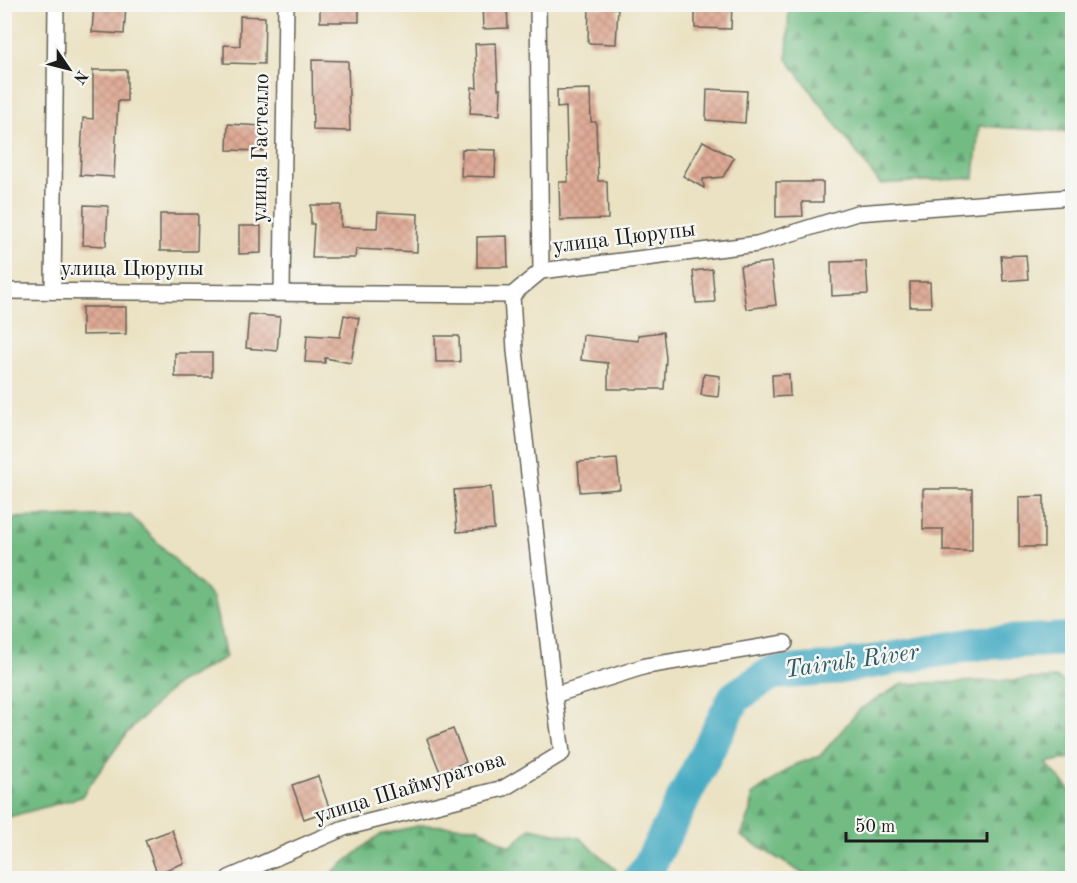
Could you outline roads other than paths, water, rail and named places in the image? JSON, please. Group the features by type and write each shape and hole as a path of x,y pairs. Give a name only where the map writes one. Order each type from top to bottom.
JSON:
{"street":[{"path":"53,291 56,4"},
{"name":"улица Гастелло","path":"282,291 286,4"},
{"path":"538,4 541,271"},
{"name":"улица Цюрупы","path":"4,291 282,291 512,295 541,271 757,244 856,213 1072,197"},
{"path":"512,295 515,351 555,695 646,666 785,643"},
{"name":"улица Шаймуратова","path":"229,879 344,828 504,788 562,753 555,695"}],"waterway":[{"name":"Tairuk River","path":"640,878 646,872 735,697 772,673 830,669 982,643 1072,639"}]}
